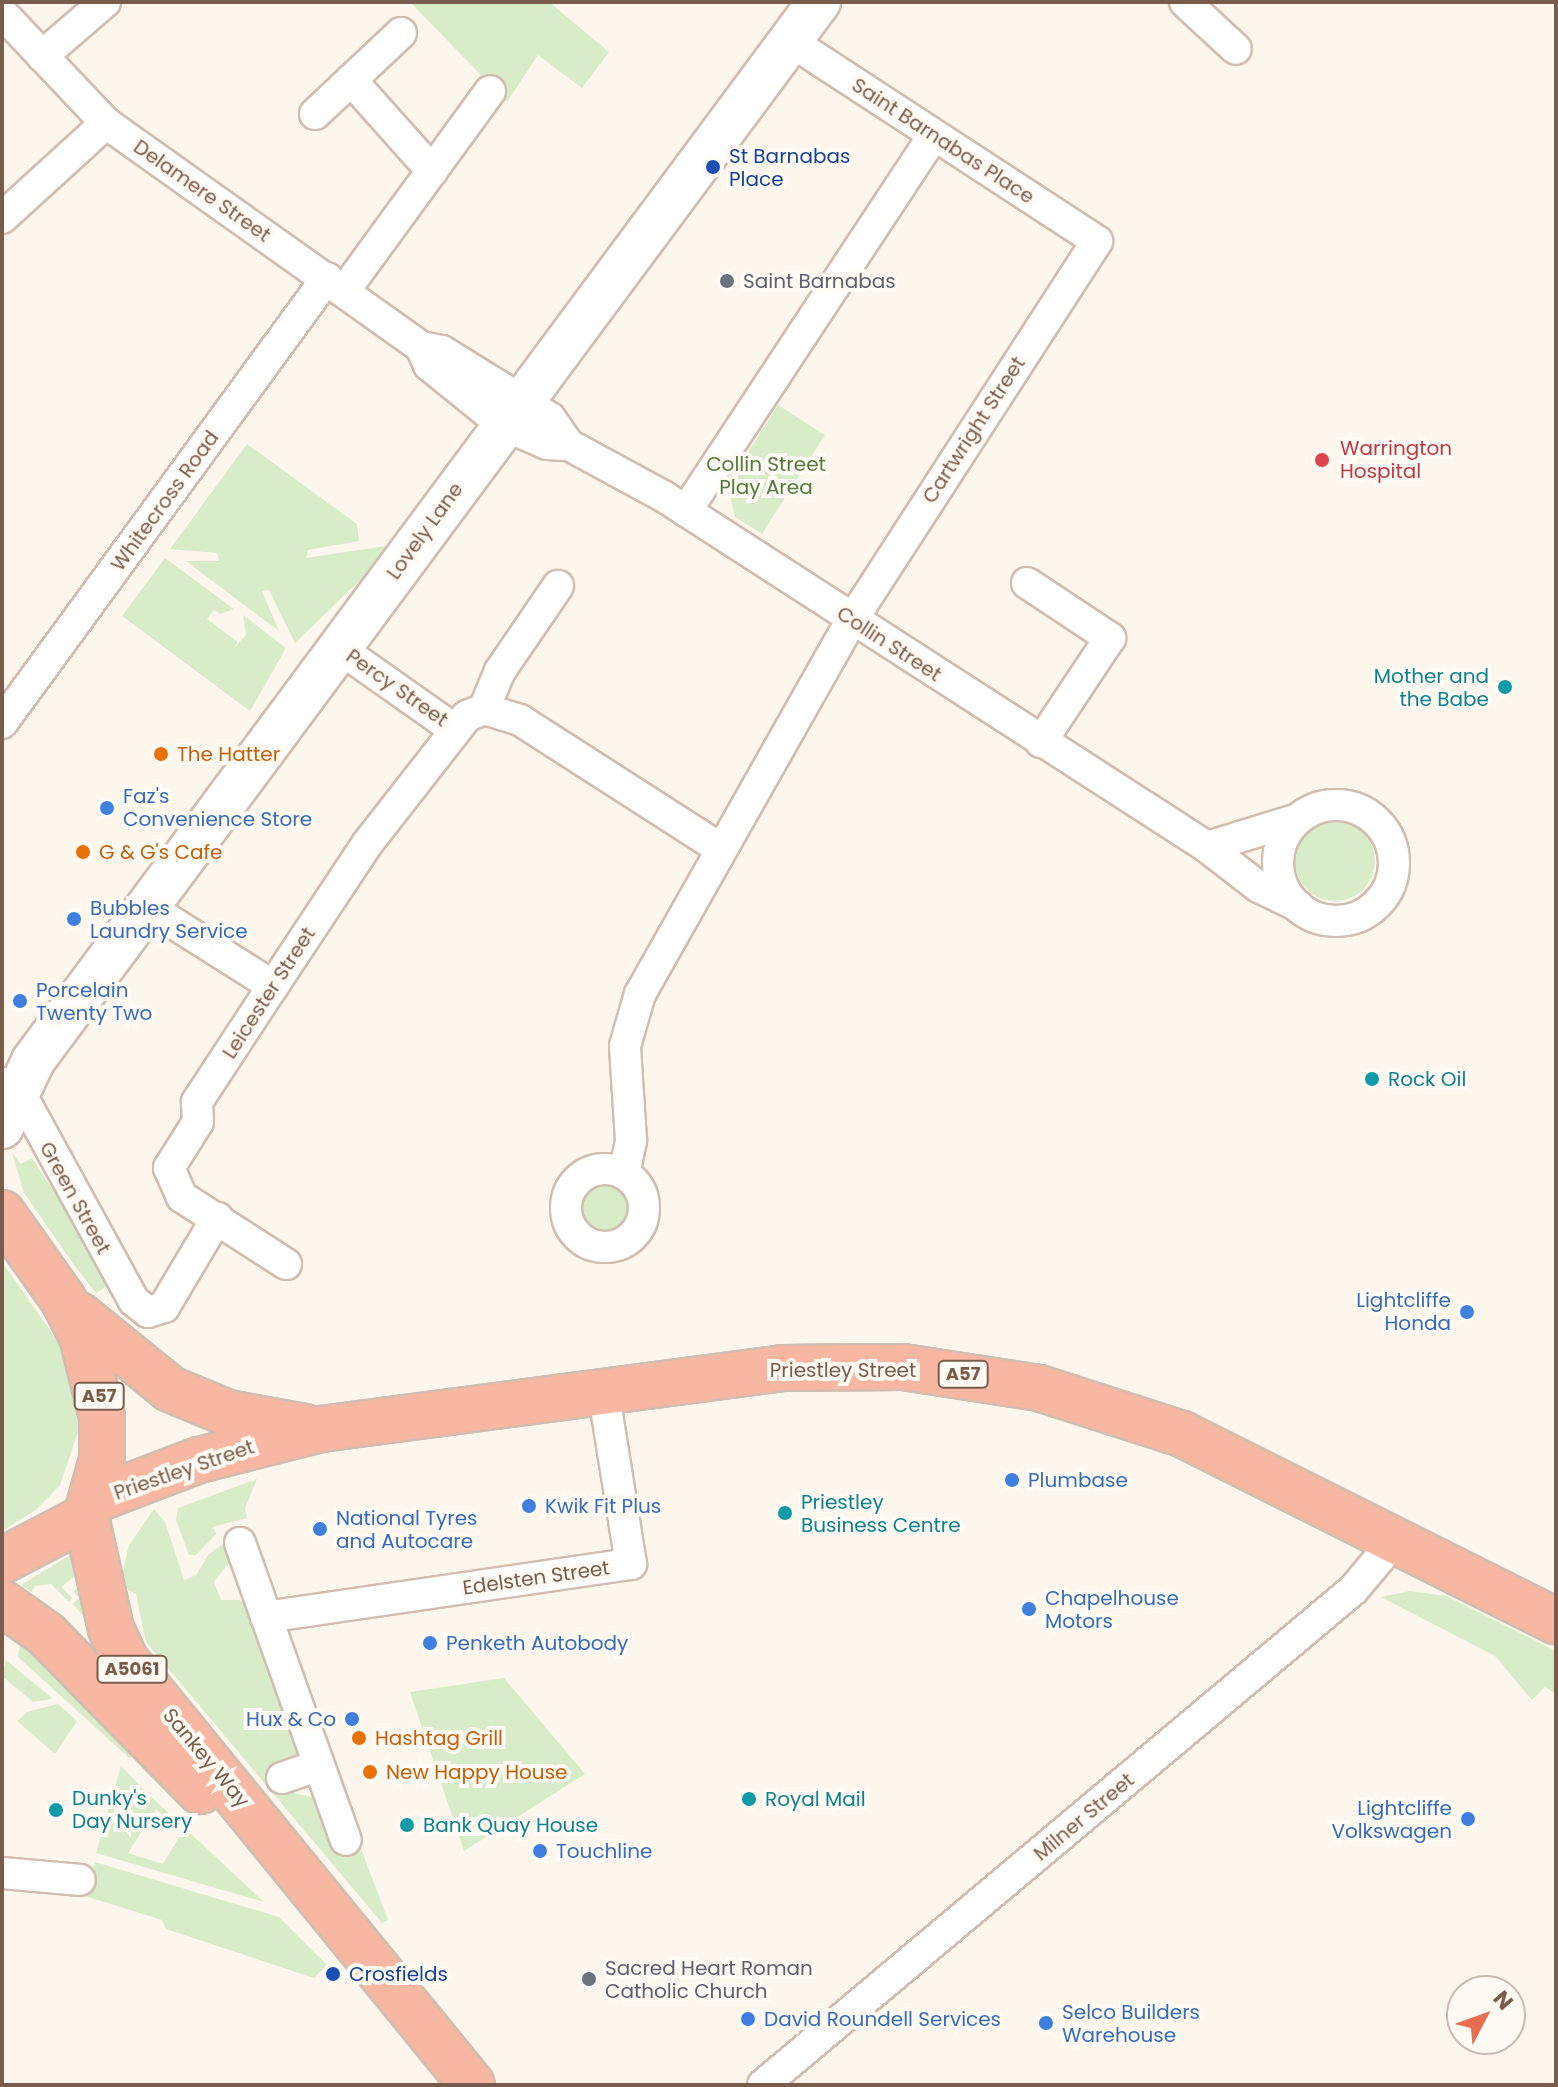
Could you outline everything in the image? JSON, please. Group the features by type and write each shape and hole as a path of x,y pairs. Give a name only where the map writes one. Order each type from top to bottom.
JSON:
{"highway":[{"name":"A57","path":"2,1561 90,1509 102,1417 94,1368 63,1299 4,1211"},
{"name":"Priestley Street","path":"63,1299 99,1335 170,1389 228,1413 321,1429"},
{"name":"Priestley Street","path":"90,1509 199,1460 321,1429 603,1390 828,1366 903,1367 1039,1388 1093,1402 1206,1444 1556,1621"},
{"name":"Sankey Way","path":"90,1509 111,1629 126,1661 472,2085"},
{"name":"Sankey Way","path":"2,1603 46,1634 194,1785 319,1897"}],"street":[{"path":"42,56 105,2"},
{"name":"Lovely Lane","path":"12,1089 819,2"},
{"path":"1185,2 1236,49"},
{"name":"Delamere Street","path":"2,13 106,123 421,347 429,365 512,413"},
{"path":"315,114 401,33"},
{"name":"Saint Barnabas Place","path":"790,41 1097,241"},
{"path":"351,80 432,171"},
{"name":"Whitecross Road","path":"2,723 336,284 432,171 490,91"},
{"path":"2,218 106,123"},
{"path":"686,511 934,135"},
{"name":"Cartwright Street","path":"852,620 1097,241"},
{"name":"Collin Street","path":"512,413 547,444 569,445 686,511 1207,847 1224,864 1298,906 1332,921 1351,919 1382,898 1394,863 1382,828 1360,811 1333,805 1207,847"},
{"path":"1027,583 1110,638 1041,742"},
{"path":"558,586 500,671 484,709 520,720 721,849"},
{"path":"624,1174 631,1140 625,1046 630,1018 721,849 852,620"},
{"name":"Percy Street","path":"339,648 454,729"},
{"name":"Leicester Street","path":"286,1264 182,1197 169,1168 198,1122 197,1102 367,844 454,729 484,709"},
{"path":"1298,819 1286,834 1279,872 1298,906"},
{"path":"148,907 273,986"},
{"name":"Green Street","path":"12,1089 134,1301 148,1312 164,1307 217,1218"},
{"name":"Edelsten Street","path":"266,1617 631,1564 603,1390"},
{"name":"Milner Street","path":"763,2085 1342,1599 1396,1539"},
{"path":"240,1543 239,1581 266,1617 346,1840"},
{"path":"282,1778 319,1765"},
{"path":"2,1873 80,1880"}],"green space":[{"path":"410,2 549,2 609,52 582,88 538,55 507,102"},
{"name":"Collin Street Play Area","path":"778,405 825,435 762,534 735,517 728,484"},
{"path":"247,444 357,524 359,541 308,550 306,558 386,546 363,577 295,643 269,590 262,591 279,631 186,561 219,561 217,553 170,549"},
{"path":"165,558 234,609 220,614 214,610 207,619 238,642 234,648 246,635 243,615 286,648 250,711 122,616"},
{"path":"1335,821 1350,824 1363,833 1372,846 1375,861 1372,876 1363,889 1350,898 1335,901 1320,898 1307,889 1298,876 1295,861 1298,846 1307,833 1320,824"},
{"path":"12,1153 21,1164 32,1158 111,1280 107,1286 96,1293 74,1265 24,1193"},
{"path":"604,1178 615,1180 624,1187 631,1196 631,1218 624,1227 615,1234 604,1236 593,1234 584,1227 577,1218 575,1207 577,1196 584,1187 593,1180"},
{"path":"2,1262 66,1353 81,1423 60,1485 36,1510 2,1531"},
{"path":"257,1479 245,1508 247,1518 213,1527 216,1534 196,1555 189,1555 176,1520 178,1508"},
{"path":"154,1509 165,1522 184,1580 196,1575 208,1555 227,1541 231,1560 214,1582 221,1600 240,1600 250,1608 298,1756 285,1791 312,1797 360,1846 388,1920 382,1923 146,1642 136,1594 119,1585 129,1545"},
{"path":"80,1549 92,1618 86,1619 73,1604 79,1598 73,1592 81,1585 75,1576 61,1587 72,1598 69,1602 51,1584 35,1586 31,1592 21,1585"},
{"path":"1410,1591 1446,1596 1556,1651 1556,1694 1545,1687 1532,1700 1495,1656 1381,1597"},
{"path":"20,1644 133,1756 129,1758 18,1657"},
{"path":"6,1660 52,1698 33,1702 2,1676"},
{"path":"504,1678 585,1774 464,1851 410,1692"},
{"path":"58,1704 77,1721 55,1754 17,1721 27,1712"},
{"path":"121,1766 264,1902 96,1853","holes":["156,1809 181,1834 163,1864 128,1853"]},
{"path":"95,1862 279,1917 327,1965 314,1978 166,1929 162,1920 85,1896"}],"place":[{"name":"St Barnabas Place","path":"713,167"},
{"name":"Saint Barnabas","path":"727,281"},
{"name":"Warrington Hospital","path":"1322,460"},
{"name":"Mother and the Babe","path":"1505,687"},
{"name":"The Hatter","path":"161,754"},
{"name":"Faz's Convenience Store","path":"107,808"},
{"name":"G & G's Cafe","path":"83,852"},
{"name":"Bubbles Laundry Service","path":"74,919"},
{"name":"Porcelain Twenty Two","path":"20,1001"},
{"name":"Rock Oil","path":"1372,1079"},
{"name":"Lightcliffe Honda","path":"1467,1312"},
{"name":"Plumbase","path":"1012,1480"},
{"name":"Kwik Fit Plus","path":"529,1506"},
{"name":"Priestley Business Centre","path":"785,1513"},
{"name":"National Tyres and Autocare","path":"320,1529"},
{"name":"Chapelhouse Motors","path":"1029,1609"},
{"name":"Penketh Autobody","path":"430,1643"},
{"name":"Hux & Co","path":"352,1719"},
{"name":"Hashtag Grill","path":"359,1738"},
{"name":"New Happy House","path":"370,1772"},
{"name":"Royal Mail","path":"749,1799"},
{"name":"Dunky's Day Nursery","path":"56,1810"},
{"name":"Lightcliffe Volkswagen","path":"1468,1819"},
{"name":"Bank Quay House","path":"407,1825"},
{"name":"Touchline","path":"540,1851"},
{"name":"Crosfields","path":"333,1974"},
{"name":"Sacred Heart Roman Catholic Church","path":"589,1979"},
{"name":"David Roundell Services","path":"748,2019"},
{"name":"Selco Builders Warehouse","path":"1046,2023"}]}
